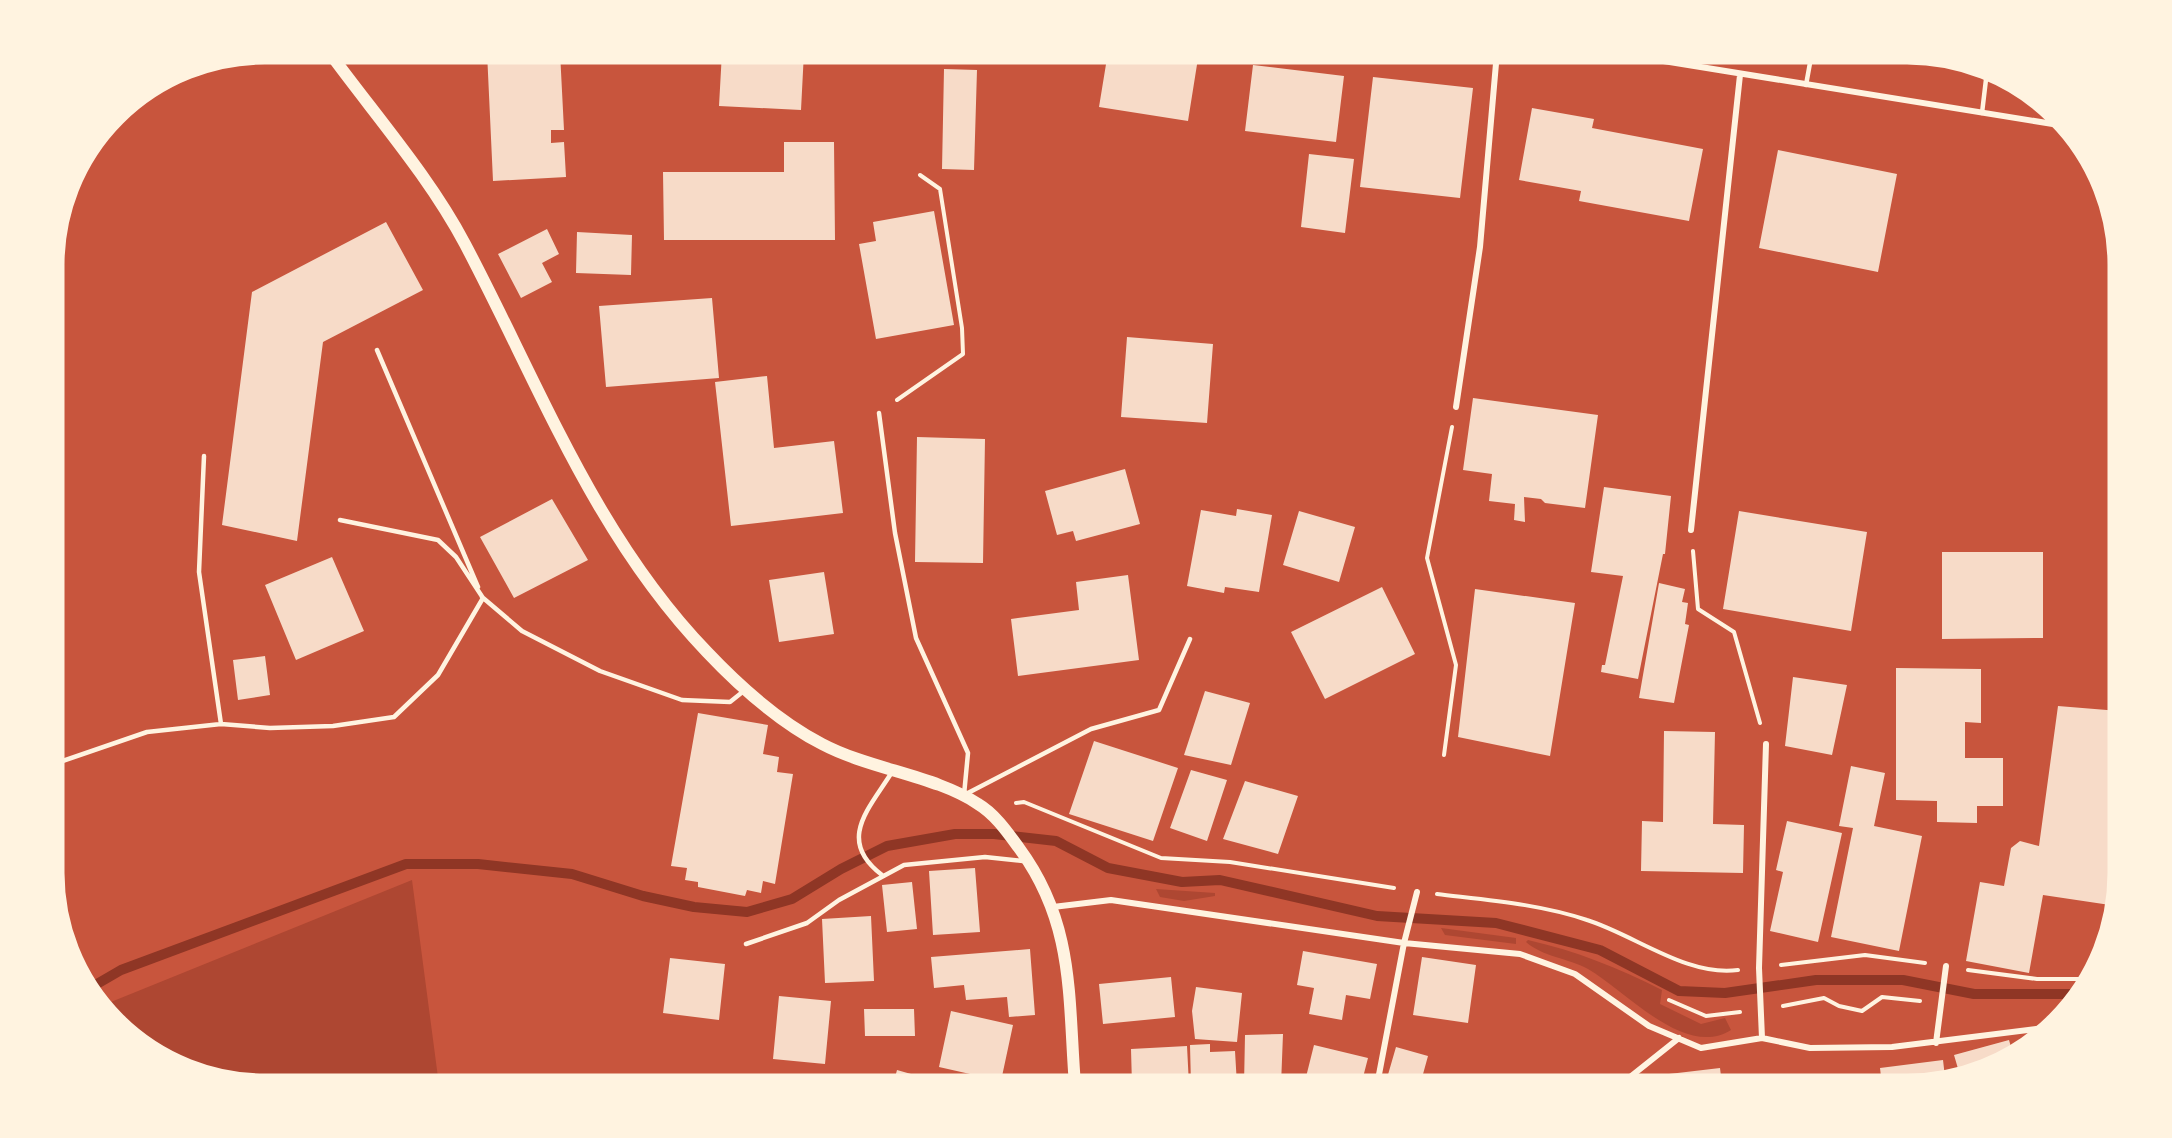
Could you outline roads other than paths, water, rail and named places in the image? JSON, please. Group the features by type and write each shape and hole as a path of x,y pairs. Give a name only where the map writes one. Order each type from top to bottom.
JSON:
{"main road":[{"path":"337,63 402,149 463,240 591,494 648,584 705,651 745,690 791,725 824,746 892,772 964,795 982,806 1024,856 1053,907 1067,961 1074,1075"}],"street":[{"path":"1456,407 1480,247 1496,63"},
{"path":"1671,63 2051,124"},
{"path":"1691,530 1740,75"},
{"path":"1762,1038 1760,968 1766,744"},
{"path":"1379,1075 1404,943 1417,892"},
{"path":"1053,907 1111,900 1404,943 1520,954 1575,974 1649,1026 1701,1048 1762,1038 1810,1048 1855,1049 1936,1043 2034,1029"},
{"path":"1936,1043 1945,970"},
{"path":"1633,1075 1679,1038"}],"lane":[{"path":"1806,85 1810,63"},
{"path":"1982,113 1986,80"},
{"path":"376,350 483,598"},
{"path":"879,413 895,533 916,638 968,753 964,795"},
{"path":"204,456 199,572 221,724"},
{"path":"340,520 438,540 456,557 483,598 522,631 600,671 682,700 730,702 745,690"},
{"path":"63,762 147,732 221,724 270,728 333,726 394,717 438,675 483,598"},
{"path":"964,795 1091,729 1159,710 1190,639"},
{"path":"882,875 869,865 859,846 858,826 892,772"},
{"path":"747,944 807,922 882,875 904,865 936,860 1024,856"}],"waterway":[{"path":"97,984 121,970 406,864 478,864 572,874 643,896 694,907 747,912 792,899 841,869 887,846 955,834 994,834 1056,841 1108,868 1182,882 1220,880 1377,916 1496,923 1600,950 1679,991 1725,993 1816,980 1903,980 1974,994 2068,994"}]}
